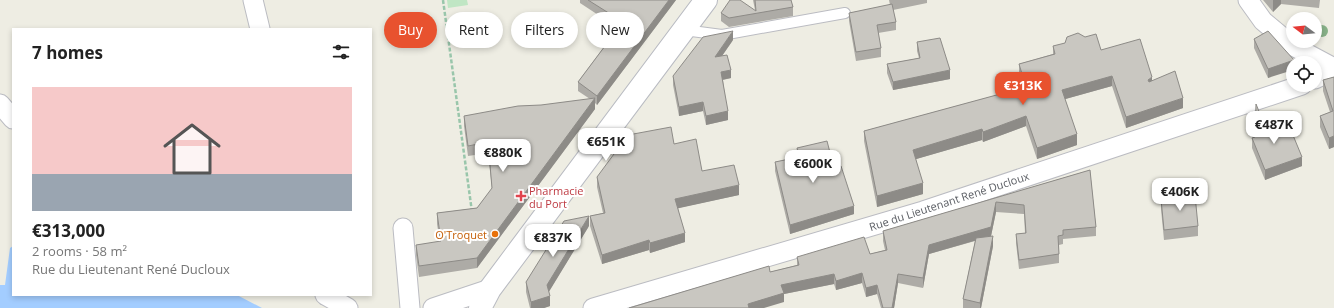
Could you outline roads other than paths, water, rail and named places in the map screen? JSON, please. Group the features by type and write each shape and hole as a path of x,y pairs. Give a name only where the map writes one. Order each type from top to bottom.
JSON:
{"main road":[{"path":"480,308 490,289 706,0"}],"street":[{"path":"253,0 260,28"},
{"path":"1248,0 1263,21 1293,46 1334,69"},
{"path":"1322,75 1334,69"},
{"name":"Rue du Lieutenant René Ducloux","path":"593,308 923,211 1286,90"},
{"path":"0,104 12,117"},
{"path":"403,228 410,308"},
{"path":"433,308 490,289"},
{"path":"327,296 351,307"}],"lane":[{"path":"684,30 722,35 845,13"}],"water":[{"path":"12,247 12,296 239,296 262,308 0,308 0,285 5,285 10,248"}],"place":[{"name":"Pharmacie du Port","path":"521,196"},
{"name":"O'Troquet","path":"495,234"}]}
